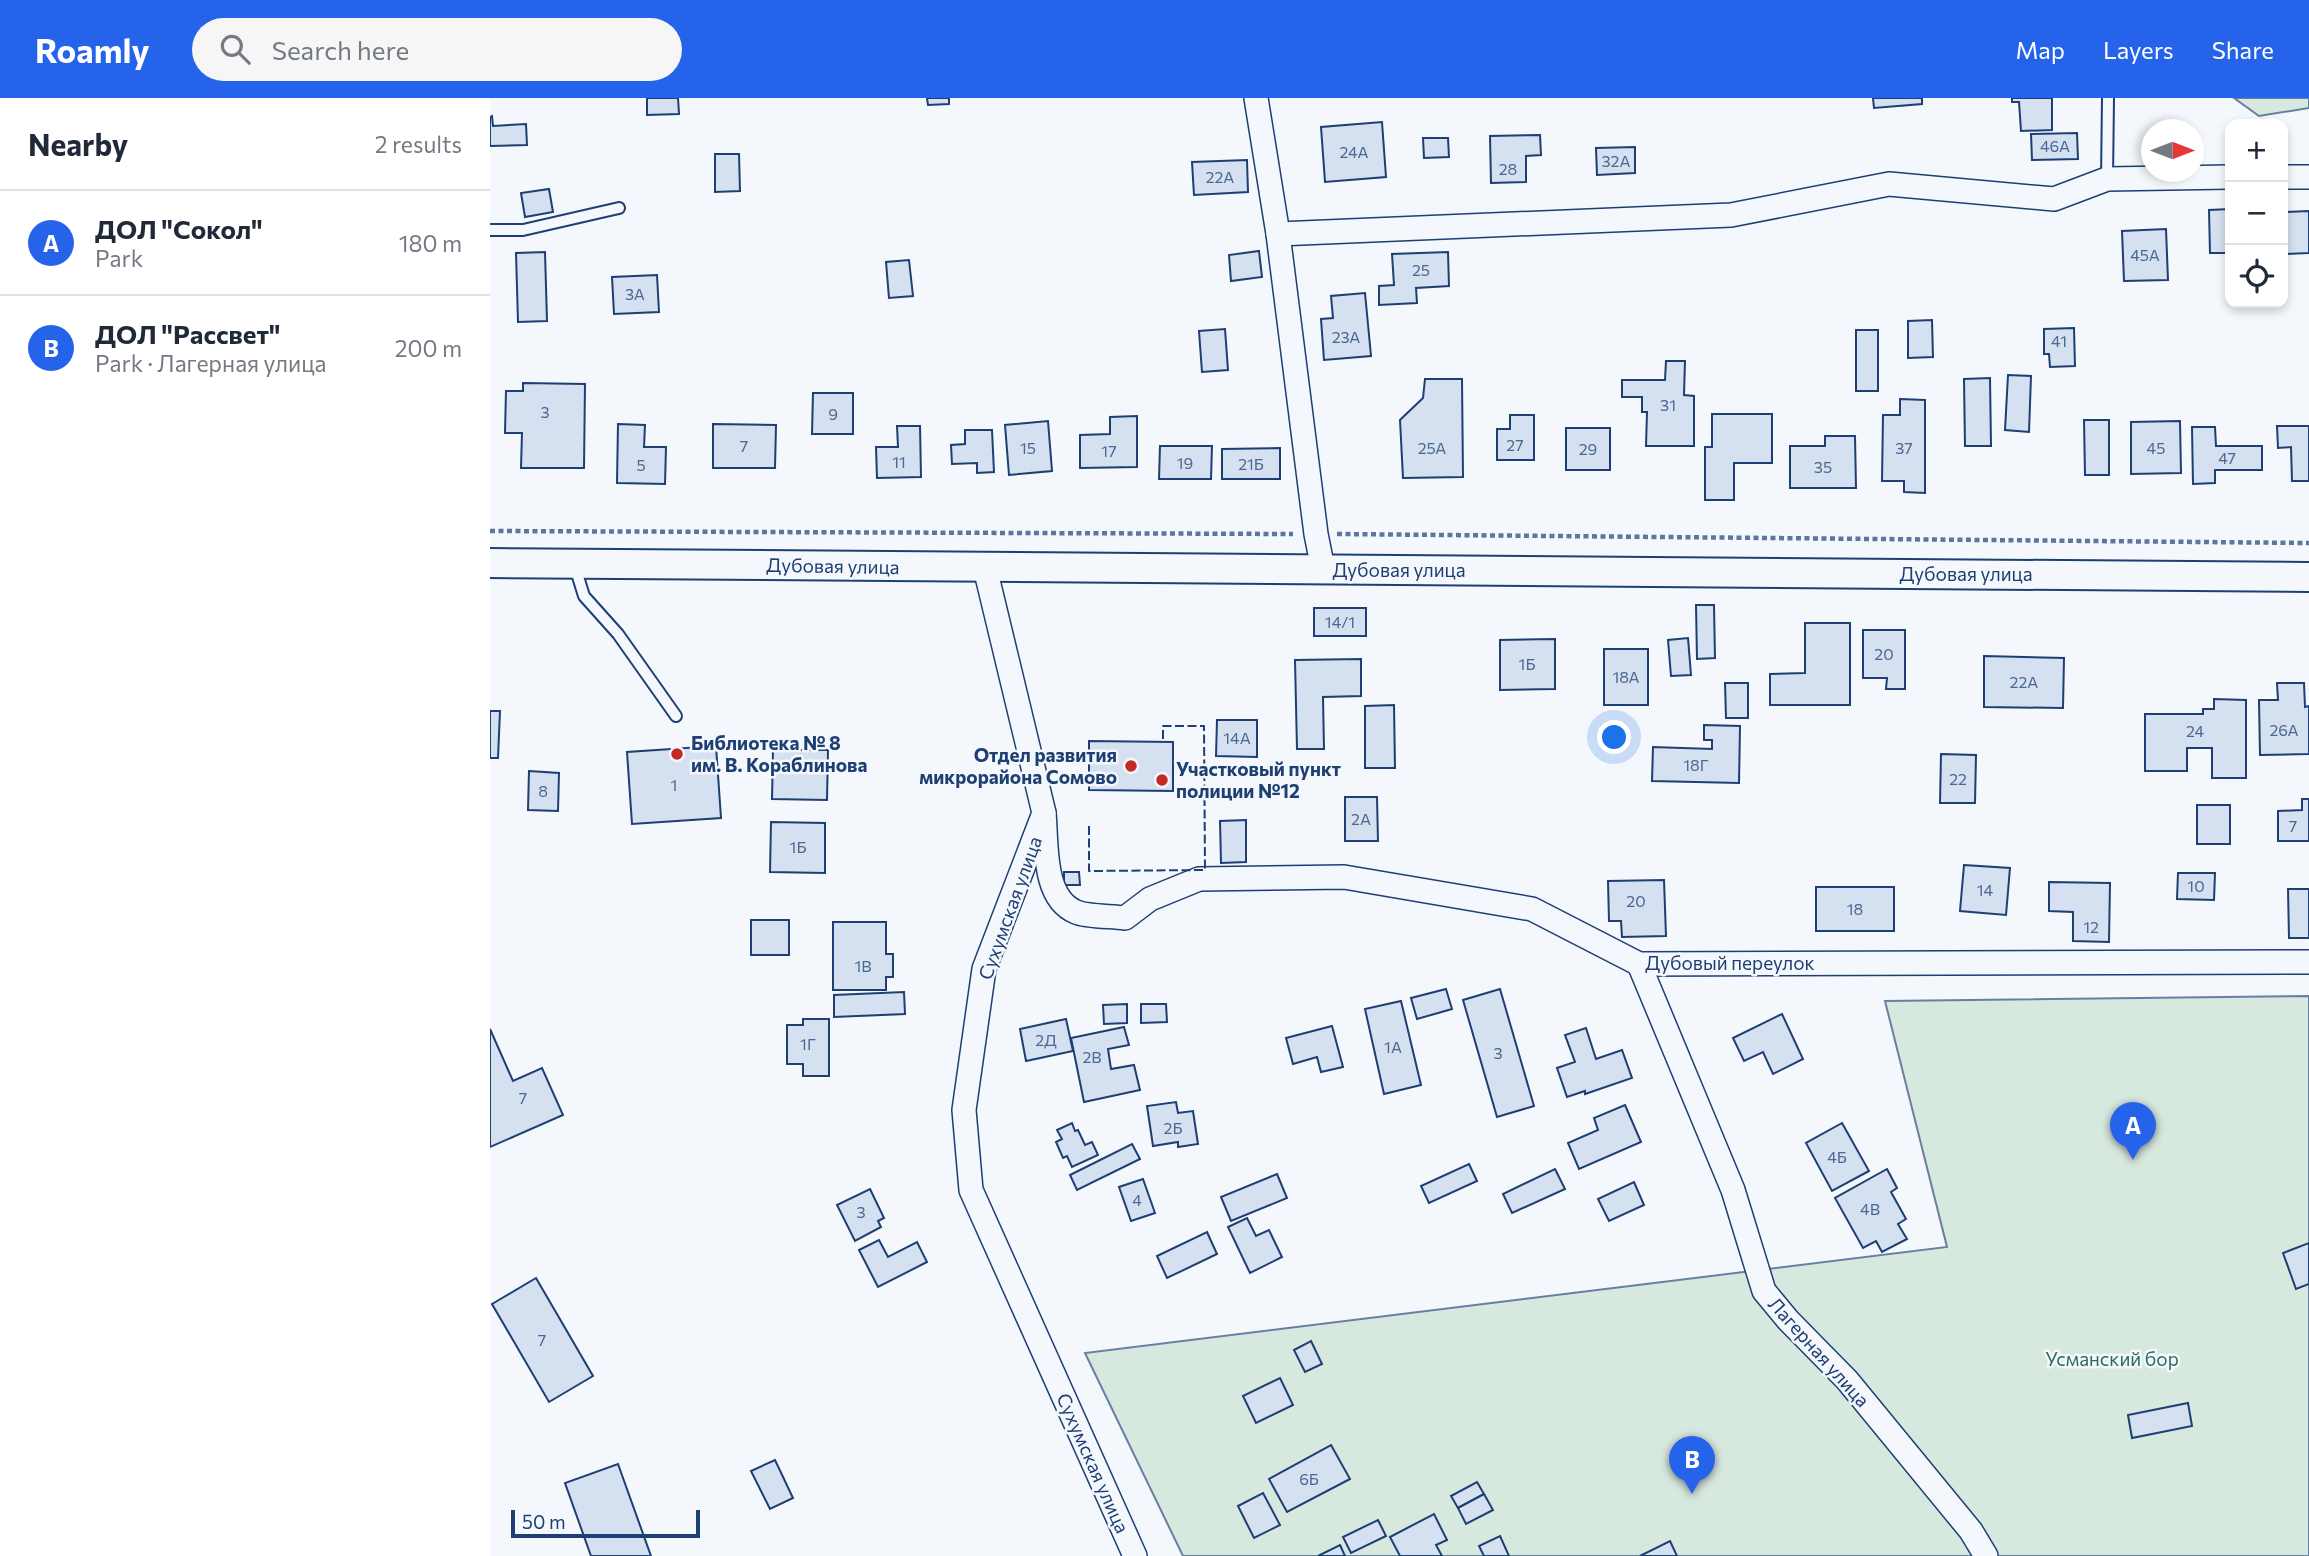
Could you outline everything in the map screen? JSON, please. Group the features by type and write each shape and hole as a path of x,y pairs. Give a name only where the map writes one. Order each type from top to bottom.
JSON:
{"street":[{"path":"1256,98 1278,234 1315,534 1323,569"},
{"path":"1278,234 1731,215 1889,184 2054,199 2106,179 2225,177"},
{"path":"2288,177 2309,177"},
{"name":"Дубовая улица","path":"490,563 2309,577"},
{"name":"Сухумская улица","path":"985,568 1044,813 984,969 964,1110 971,1190 1135,1556"},
{"name":"Дубовый переулок","path":"1044,813 1051,882 1059,900 1076,912 1125,918 1150,899 1199,879 1344,877 1532,909 1639,964 2309,962"},
{"name":"Лагерная улица","path":"1639,964 1733,1190 1765,1292 1787,1320 1847,1380 1971,1531 1986,1556"}],"lane":[{"path":"2106,179 2108,98"},
{"path":"490,230 523,230 619,208"},
{"path":"575,564 584,596 618,634 676,716"}],"path":[{"path":"490,531 1315,534 2309,543"}],"green space":[{"path":"2234,98 2309,98 2309,108 2259,116"},
{"name":"Усманский бор","path":"2309,996 2309,1556 1183,1556 1085,1353 1947,1247 1885,1001"}],"building":[{"path":"647,98 678,98 679,114 647,115"},
{"path":"927,98 949,98 949,104 928,105"},
{"path":"1873,98 1922,98 1922,104 1874,108"},
{"path":"2012,98 2052,98 2052,130 2021,131 2019,102 2012,102"},
{"path":"492,116 493,126 526,124 527,145 490,146"},
{"path":"1382,122 1386,177 1325,182 1321,127"},
{"path":"2077,133 2078,159 2032,160 2031,134"},
{"path":"1540,135 1541,155 1526,156 1526,182 1491,183 1490,136"},
{"path":"1423,138 1448,138 1449,157 1424,158"},
{"path":"1635,147 1635,173 1597,175 1596,148"},
{"path":"715,154 739,154 740,191 715,192"},
{"path":"1247,160 1248,192 1194,195 1192,162"},
{"path":"549,189 553,212 525,217 521,193"},
{"path":"2225,209 2225,253 2210,253 2209,210"},
{"path":"2309,211 2309,253 2288,254 2288,212"},
{"path":"2166,229 2168,280 2124,281 2122,231"},
{"path":"1259,251 1262,277 1231,281 1229,255"},
{"path":"545,252 547,321 518,322 516,253"},
{"path":"1448,252 1449,286 1416,288 1417,303 1379,305 1379,286 1394,285 1392,254"},
{"path":"909,260 913,296 889,298 886,262"},
{"path":"657,275 659,312 614,314 612,277"},
{"path":"1365,293 1371,356 1324,360 1321,319 1333,318 1331,296"},
{"path":"1932,320 1933,357 1908,358 1908,321"},
{"path":"2074,328 2075,366 2050,367 2049,354 2044,354 2044,329"},
{"path":"1225,329 1228,370 1202,372 1199,331"},
{"path":"1856,330 1878,330 1878,391 1856,391"},
{"path":"1666,361 1685,361 1684,395 1694,396 1694,446 1646,446 1647,412 1642,412 1642,397 1622,397 1622,380 1665,380"},
{"path":"2008,375 2031,376 2029,432 2005,430"},
{"path":"1990,378 1991,446 1965,446 1964,379"},
{"path":"1425,379 1462,379 1463,477 1403,478 1400,420 1423,398"},
{"path":"523,383 585,384 584,468 521,468 522,433 505,433 506,391 523,391"},
{"path":"813,393 853,393 853,434 812,434"},
{"path":"1900,399 1925,400 1925,493 1904,492 1904,481 1882,481 1883,415 1900,415"},
{"path":"1712,414 1772,414 1772,463 1734,463 1734,500 1705,500 1705,447 1712,447"},
{"path":"1510,415 1534,415 1534,460 1497,460 1497,429 1510,429"},
{"path":"1137,416 1137,467 1080,468 1080,435 1110,434 1110,417"},
{"path":"2084,420 2109,420 2109,475 2085,475"},
{"path":"1048,421 1052,471 1009,475 1005,425"},
{"path":"2180,421 2181,473 2131,474 2131,422"},
{"path":"618,424 645,425 644,447 666,447 665,484 617,483"},
{"path":"713,424 776,425 775,468 713,468"},
{"path":"897,426 920,426 921,477 877,478 876,447 898,447"},
{"path":"2277,426 2309,426 2309,481 2292,481 2291,447 2278,448"},
{"path":"2192,427 2215,427 2216,446 2262,446 2262,470 2215,470 2215,483 2193,484"},
{"path":"1566,428 1610,428 1610,470 1566,470"},
{"path":"965,430 992,430 994,472 977,473 977,463 952,464 951,445 965,444"},
{"path":"1825,436 1855,436 1856,488 1790,488 1790,446 1825,446"},
{"path":"1160,446 1212,446 1211,479 1159,479"},
{"path":"1280,448 1280,479 1222,479 1222,449"},
{"path":"1696,605 1714,605 1715,658 1697,659"},
{"path":"1314,608 1366,608 1366,636 1314,636"},
{"path":"1805,623 1850,623 1850,705 1770,705 1770,674 1805,673"},
{"path":"1863,630 1905,630 1905,689 1886,689 1887,678 1863,678"},
{"path":"1688,638 1691,675 1671,676 1668,640"},
{"path":"1555,639 1555,689 1500,690 1500,640"},
{"path":"1604,649 1648,649 1648,705 1604,705"},
{"path":"1984,656 2064,658 2063,708 1984,707"},
{"path":"1361,659 1361,696 1323,697 1324,749 1297,749 1295,660"},
{"path":"1725,683 1748,683 1748,718 1726,718"},
{"path":"2277,683 2304,683 2305,707 2309,706 2309,754 2260,755 2259,700 2278,700"},
{"path":"2214,699 2246,700 2246,778 2212,778 2212,748 2187,748 2187,771 2145,771 2145,714 2203,714 2203,709 2214,709"},
{"path":"1394,705 1395,768 1365,768 1365,706"},
{"path":"490,711 500,711 498,758 490,758"},
{"path":"1217,720 1257,720 1257,757 1216,756"},
{"path":"1704,725 1740,726 1739,783 1652,781 1653,747 1712,749 1712,740 1704,740"},
{"path":"1089,741 1173,742 1173,791 1089,790"},
{"path":"716,746 721,818 632,824 627,752"},
{"path":"773,750 828,750 827,800 772,799"},
{"path":"1941,754 1976,755 1975,803 1940,803"},
{"path":"529,771 559,773 558,811 528,810"},
{"path":"1345,797 1377,797 1378,841 1345,841"},
{"path":"2302,799 2309,799 2309,841 2278,841 2278,811 2302,810"},
{"path":"2197,805 2230,805 2230,844 2197,844"},
{"path":"1246,820 1246,862 1221,863 1220,821"},
{"path":"771,822 825,823 825,873 770,872"},
{"path":"1964,865 2010,868 2006,915 1960,911"},
{"path":"1064,872 1079,872 1080,885 1064,885"},
{"path":"2178,873 2215,873 2214,900 2177,899"},
{"path":"1664,880 1666,936 1622,937 1621,921 1609,921 1608,881"},
{"path":"2049,882 2110,883 2109,942 2073,941 2073,912 2049,911"},
{"path":"1816,887 1894,887 1894,931 1816,931"},
{"path":"2288,889 2309,889 2309,938 2289,938"},
{"path":"751,920 789,920 789,955 751,955"},
{"path":"833,922 886,922 886,954 893,954 893,977 886,977 886,990 833,990"},
{"path":"1446,989 1452,1009 1417,1019 1411,998"},
{"path":"1500,989 1534,1106 1497,1117 1463,1000"},
{"path":"904,992 905,1014 834,1017 834,995"},
{"path":"1401,1001 1421,1085 1384,1094 1365,1009"},
{"path":"1127,1004 1127,1023 1104,1024 1103,1005"},
{"path":"1141,1004 1166,1004 1167,1022 1141,1023"},
{"path":"1782,1014 1803,1059 1773,1074 1763,1052 1744,1061 1733,1038"},
{"path":"803,1019 829,1019 829,1076 803,1076 803,1064 787,1064 787,1025 803,1025"},
{"path":"1066,1019 1073,1051 1026,1061 1020,1029"},
{"path":"1332,1026 1343,1067 1321,1072 1317,1057 1293,1064 1286,1038"},
{"path":"1124,1027 1129,1045 1108,1049 1111,1069 1134,1065 1140,1090 1084,1102 1071,1038"},
{"path":"1586,1028 1596,1059 1622,1050 1632,1078 1585,1094 1585,1091 1567,1097 1557,1068 1575,1062 1565,1035"},
{"path":"490,1029 513,1081 542,1068 563,1115 490,1147"},
{"path":"1176,1102 1178,1113 1193,1111 1198,1144 1178,1147 1178,1142 1153,1146 1147,1106"},
{"path":"1625,1105 1641,1142 1579,1169 1568,1143 1598,1130 1594,1118"},
{"path":"1072,1123 1085,1145 1092,1142 1098,1155 1072,1167 1067,1156 1063,1158 1056,1142 1062,1139 1057,1130"},
{"path":"1842,1123 1869,1171 1832,1191 1806,1143"},
{"path":"1132,1144 1140,1159 1077,1190 1070,1175"},
{"path":"1469,1164 1477,1181 1429,1203 1421,1186"},
{"path":"1555,1169 1565,1189 1512,1213 1503,1194"},
{"path":"1887,1169 1897,1188 1891,1192 1906,1219 1898,1224 1907,1239 1882,1252 1876,1241 1863,1248 1835,1198"},
{"path":"1277,1174 1287,1198 1231,1221 1221,1197"},
{"path":"1143,1179 1155,1213 1131,1221 1119,1187"},
{"path":"1634,1182 1644,1205 1609,1221 1598,1199"},
{"path":"870,1189 884,1218 878,1221 881,1227 855,1241 837,1205"},
{"path":"1247,1218 1256,1236 1269,1230 1282,1257 1250,1273 1228,1227"},
{"path":"1207,1232 1217,1254 1167,1278 1157,1256"},
{"path":"879,1240 888,1257 917,1242 927,1262 878,1287 859,1250"},
{"path":"2309,1243 2309,1284 2296,1289 2283,1253"},
{"path":"536,1278 593,1376 549,1402 492,1304"},
{"path":"1311,1341 1322,1364 1305,1372 1294,1350"},
{"path":"1280,1378 1293,1405 1256,1423 1243,1396"},
{"path":"2188,1403 2192,1426 2132,1438 2128,1415"},
{"path":"1331,1445 1350,1479 1287,1512 1269,1479"},
{"path":"775,1460 793,1498 770,1509 751,1471"},
{"path":"618,1464 651,1556 591,1556 565,1483"},
{"path":"1477,1482 1484,1494 1458,1508 1451,1496"},
{"path":"1263,1493 1280,1525 1254,1538 1238,1506"},
{"path":"1484,1494 1493,1510 1466,1524 1458,1508"},
{"path":"1434,1514 1447,1540 1436,1545 1442,1556 1400,1556 1390,1537"},
{"path":"1378,1520 1386,1536 1351,1553 1343,1537"},
{"path":"1500,1536 1509,1556 1484,1556 1479,1546"},
{"path":"1670,1541 1677,1556 1640,1556"},
{"path":"1340,1545 1345,1556 1318,1556"}],"fence":[{"path":"1089,826 1089,871 1205,870 1204,726 1163,726 1163,742"}],"place":[{"name":"Библиотека № 8 им. В. Кораблинова","path":"677,754"},
{"name":"Отдел развития микрорайона Сомово","path":"1131,766"},
{"name":"Участковый пункт полиции №12","path":"1162,780"},
{"name":"ДОЛ \"Сокол\"","path":"2133,1160"},
{"name":"ДОЛ \"Рассвет\"","path":"1692,1494"}]}
